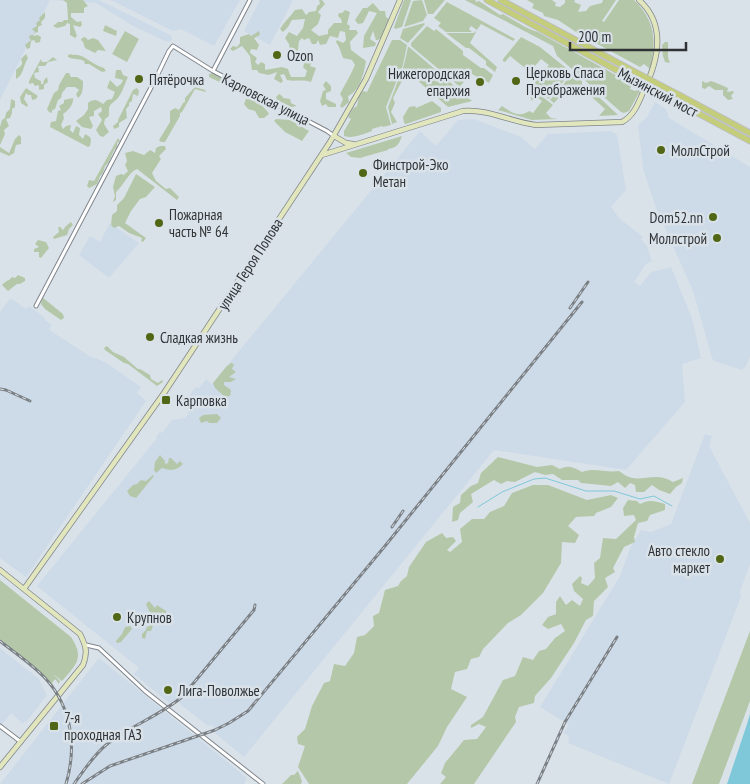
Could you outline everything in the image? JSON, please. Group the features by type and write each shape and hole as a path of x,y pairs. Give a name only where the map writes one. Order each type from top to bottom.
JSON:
{"main road":[{"name":"Мызинский мост","path":"487,0 750,141"},
{"name":"Мызинский мост","path":"501,0 750,134"}],"street":[{"path":"214,71 250,0"},
{"name":"улица Героя Попова","path":"24,589 164,393 334,136 366,79 400,0"},
{"path":"322,154 463,110 490,113 536,126 622,122 633,113 640,100 653,71 657,56 658,35 656,28 649,12 640,0"},
{"name":"Карповская улица","path":"36,306 155,80 168,51 173,46 214,71 334,136"},
{"path":"334,136 346,143 354,144"},
{"path":"0,570 80,634 86,645 87,654 83,665 0,767"},
{"path":"86,645 99,648 145,690 263,784"},
{"path":"0,726 21,742"}],"shaded area":[{"path":"0,0 50,0 0,100"},
{"path":"50,0 99,0 170,35 172,40 169,42 165,41 133,26 96,3"},
{"path":"111,0 240,0 214,46 181,29 173,31"},
{"path":"260,0 293,0 270,45 244,31"},
{"path":"655,102 666,109 669,118 750,167 750,356 742,370 714,361 712,358 693,291 656,208 643,169 638,125 647,117"},
{"path":"474,119 521,137 535,149 548,134 611,131 617,135 626,190 611,207 619,218 643,237 641,239 647,246 652,261 646,264 634,282 640,286 651,272 671,267 692,318 701,358 682,364 685,402 626,470 494,450 244,757 216,734 213,725 208,726 176,699 170,704 134,674 139,668 37,586 160,432 162,433 172,420 185,418 189,413 192,406 185,400 206,379 212,384 420,131 436,146 458,120"},
{"path":"110,223 139,243 109,278 79,255 90,236 100,242"},
{"path":"12,299 26,309 29,306 44,317 52,325 49,330 91,357 108,364 141,387 137,393 146,401 26,577 0,558 0,312 9,300"},
{"path":"705,434 712,436 709,446 750,523 750,564 740,592 741,597 669,784 568,743 569,736 563,733 569,725 540,707 620,576 631,546 641,530 651,532 671,524"},
{"path":"0,648 39,679 47,695 27,721 22,723 11,713 0,727"},
{"path":"99,658 247,778 244,784 0,784"}],"green space":[{"path":"63,0 83,0 88,6 84,8 84,13 71,13 71,17 77,22 81,21 82,25 80,27 73,25 77,36 75,38 70,35 70,24 67,23 65,26 57,28 53,26 58,22 68,20 67,3"},
{"path":"319,0 322,0 325,4 318,12 321,15 318,24 311,30 319,36 328,34 328,30 334,23 342,23 338,16 339,13 345,10 350,12 347,24 350,26 349,30 356,30 358,33 350,42 351,50 366,61 363,76 356,90 348,96 349,102 342,108 340,106 343,99 340,94 355,65 352,60 343,58 336,42 337,40 343,43 346,40 345,32 340,31 338,38 330,36 326,44 320,45 318,40 316,44 312,44 309,38 304,40 302,38 299,41 298,50 300,53 298,56 290,50 285,38 289,32 297,36 303,28 305,19 292,20 283,32 280,29 295,10 302,9 306,15 309,12 316,11 317,6 320,4"},
{"path":"404,0 411,0 402,27 395,29 394,27"},
{"path":"422,0 427,15 423,21 404,27 413,1"},
{"path":"424,0 445,0 433,14 428,14"},
{"path":"465,0 479,1 500,15 503,14 538,32 632,84 630,89 635,91 641,89 629,111 621,112 557,56 553,46"},
{"path":"527,0 552,0 556,3 555,6 560,7 565,3 565,0 575,0 574,2 581,5 578,12 586,11 590,6 602,3 603,0 616,0 602,21 604,22 619,0 634,0 646,15 652,31 654,40 650,69 644,64 640,67 579,34 558,20 544,16 543,13 532,8 534,4"},
{"path":"447,2 515,39 513,41 481,24 477,30 471,26 469,29 472,32 446,32 438,26 441,23 434,18"},
{"path":"373,3 380,11 385,11 386,17 389,19 382,37 378,40 376,40 373,31 370,39 376,43 375,46 363,48 364,36 377,13 369,11 363,23 358,24 355,20 363,8 367,8"},
{"path":"45,12 45,18 41,22 42,25 38,27 38,32 33,36 38,35 41,37 40,42 31,41 30,48 27,49 25,45 31,40 29,38 30,35 33,35 35,32 32,29 37,26 36,23"},
{"path":"424,23 408,43 400,38 403,29"},
{"path":"105,25 117,31 116,36 103,31"},
{"path":"427,26 434,31 436,29 463,51 463,55 493,75 489,83 470,73 460,87 411,46 411,43"},
{"path":"125,31 139,39 127,62 112,54"},
{"path":"259,31 260,35 254,38 259,45 257,50 251,49 250,53 257,58 255,62 258,65 261,62 265,64 265,70 282,67 288,69 291,77 305,77 307,71 303,67 305,61 302,58 304,54 309,56 312,61 310,66 316,68 311,82 287,80 284,74 280,75 283,81 281,83 274,79 277,72 269,75 252,70 250,56 242,46 233,51 230,49 233,46 237,47 240,43 240,37 249,34 251,36"},
{"path":"475,31 470,43 497,67 495,72 486,65 486,61 446,33 474,33"},
{"path":"85,37 88,40 93,38 98,40 106,51 98,50 95,53 85,48 81,40"},
{"path":"521,37 540,47 571,72 549,99 532,86 549,65 541,59 530,72 510,56 505,62 503,61"},
{"path":"392,40 400,40 407,45 403,65 386,107 391,125 372,129 372,131 358,136 344,136 344,131 351,119 348,117 352,109 357,106 359,96 363,91 367,92"},
{"path":"668,42 670,63 665,62 663,56 662,45"},
{"path":"408,47 472,101 448,107 417,80 402,81 393,98 395,103 391,112 397,122 392,124 388,107 404,65"},
{"path":"26,54 28,58 21,75 16,79 16,70 21,66 21,59"},
{"path":"71,54 81,56 104,68 106,71 102,72 89,64 85,64 84,61 68,57"},
{"path":"53,57 57,60 48,62 45,66 38,66 39,72 34,73 35,78 41,81 41,84 43,84 47,77 48,82 44,85 44,89 39,90 39,85 29,84 29,81 41,59 42,62 47,62"},
{"path":"116,70 121,70 123,75 128,77 117,99 110,106 109,116 105,119 104,124 109,132 103,137 96,130 102,120 98,114 102,111 101,107 94,111 94,116 89,117 93,126 91,129 82,127 76,121 84,115 90,101 95,100 103,104 107,100 112,99 115,92 107,88 110,80 117,87 123,80 115,78"},
{"path":"66,73 83,81 82,93 78,98 76,94 79,90 75,87 67,87 58,100 55,109 52,110 52,113 49,112 47,109"},
{"path":"213,73 244,90 244,94 209,77 209,74"},
{"path":"572,74 582,81 582,86 576,94 568,88 554,103 550,100"},
{"path":"326,81 331,86 331,91 326,93 326,99 336,104 336,107 328,107 326,104 322,106 320,101 323,91 326,90 323,85"},
{"path":"702,81 706,83 711,81 728,88 727,92 734,92 731,96 733,99 728,100 723,95 723,90 715,90 709,86 705,89 702,88"},
{"path":"586,85 618,115 599,116 605,109 584,90"},
{"path":"195,87 206,92 195,89 165,142 161,142 159,140 170,122 170,111 175,108 179,110 185,102 185,98"},
{"path":"26,88 38,96 32,100 31,95 26,93 24,99 28,105 27,107 21,103 20,97"},
{"path":"137,88 139,91 138,96 133,94 132,101 126,109 127,118 119,123 119,127 114,129 113,126 118,122 133,90"},
{"path":"531,88 553,105 546,113 551,118 558,119 532,120 498,110 502,106 518,114 529,111 533,113 542,101 535,96 532,101 528,93"},
{"path":"279,94 283,98 290,99 291,103 297,106 291,107 277,100 276,97"},
{"path":"73,98 73,103 63,114 64,118 61,125 63,129 71,125 70,130 73,133 76,126 80,128 79,135 83,139 85,134 90,137 90,146 88,147 50,127 51,122 56,121 58,111 61,110 59,106 64,103 64,100"},
{"path":"11,99 15,101 15,107 12,109 10,118 6,119 9,126 4,130 5,134 0,145 0,127 2,120 10,109"},
{"path":"246,99 253,100 269,114 264,118 259,118 255,111 248,109 244,104"},
{"path":"432,101 441,108 441,112 406,124 404,123 403,117 409,107 415,106 416,108"},
{"path":"276,119 290,120 309,131 302,141 285,132 274,121"},
{"path":"19,135 21,137 21,144 16,145 14,153 9,156 0,152 0,147 9,153 15,139"},
{"path":"402,136 397,146 388,150 360,158 351,157 346,153"},
{"path":"118,138 120,141 117,143 117,147 105,166 97,184 89,188 87,186 89,180 94,181"},
{"path":"165,146 166,149 159,156 161,159 152,173 156,181 166,189 170,188 179,197 177,200 137,169 131,173 116,192 116,200 113,202 115,196 113,187 116,176 124,175 128,171 125,165 127,161 125,153 133,151 144,155 150,150 155,153 156,148"},
{"path":"136,174 155,187 146,197 140,199 125,223 146,238 143,242 141,241 142,238 129,233 119,226 114,228 111,225 112,215 117,211 117,205 124,198"},
{"path":"71,222 73,225 67,235 54,239 53,237 59,232 58,227 63,230"},
{"path":"38,240 46,242 49,248 41,258 39,257 39,252 34,252 34,249 39,247 35,244"},
{"path":"18,275 25,278 25,281 8,291 2,285 12,277 15,278"},
{"path":"42,297 63,314 64,318 61,320 45,309 41,304"},
{"path":"107,346 138,369 150,375 151,379 158,383 162,380 163,382 157,386 128,364 105,350 104,348"},
{"path":"231,363 234,364 232,369 236,372 229,377 236,379 231,382 224,382 224,385 231,390 230,396 225,397 215,388 213,383"},
{"path":"217,414 221,418 217,423 209,423 207,421 201,423 199,418 203,415"},
{"path":"160,455 165,464 171,458 177,464 180,461 183,464 173,470 162,468 156,473 154,470 155,462"},
{"path":"498,457 537,467 552,465 560,469 571,467 582,472 591,470 619,471 628,477 661,477 673,482 683,478 682,483 670,494 652,485 644,492 636,492 635,485 630,483 625,488 618,482 611,486 581,483 578,480 562,480 553,474 545,475 535,472 515,482 507,481 501,484 494,480 471,494 473,502 460,513 458,520 452,522 453,507 460,503 461,495 471,486 478,483 481,473"},
{"path":"153,475 136,498 130,496 127,491 133,485 141,480 146,481"},
{"path":"533,485 548,485 587,500 611,495 618,498 611,507 596,513 594,516 576,517 568,526 579,535 575,543 562,542 561,563 543,593 521,615 508,623 483,649 479,657 471,659 467,669 455,672 451,689 467,697 447,727 438,746 407,784 309,784 298,767 305,746 298,744 297,737 305,729 312,706 324,683 330,681 334,664 345,666 354,653 357,637 365,635 374,626 373,616 379,613 385,590 398,586 407,576 409,567 426,542 442,533 446,538 453,537 456,541 447,550 450,552 462,542 460,529 472,519 484,519 490,512 504,506 512,493"},
{"path":"628,500 637,501 640,504 649,501 658,502 665,504 665,510 650,515 647,521 638,523 634,537 635,542 624,547 613,568 615,572 605,578 608,587 594,601 593,616 586,620 574,643 551,678 535,696 534,703 519,707 515,717 516,722 474,784 440,784 446,777 441,773 445,763 464,740 477,739 486,727 479,724 471,728 471,725 483,717 503,680 515,676 523,657 533,660 539,651 546,649 555,638 565,631 561,624 548,629 542,625 548,617 556,614 556,602 560,596 566,605 572,600 580,606 583,599 574,591 572,584 580,576 582,578 581,583 588,586 595,578 594,563 600,558 603,538 616,539 636,520 634,515 624,516 623,508"},
{"path":"0,580 71,637 75,644 78,656 75,666 62,681 53,674 60,681 59,684 55,679 52,683 54,686 52,687 48,680 0,639"},
{"path":"149,601 155,608 157,605 166,611 166,617 154,623 151,631 147,631 145,639 142,638 142,634 156,617 149,611 146,604"},
{"path":"130,626 132,629 121,642 117,643 116,641 125,627"},
{"path":"750,631 750,701 719,784 692,784"},
{"path":"298,771 302,781 301,784 282,784"}],"water":[{"path":"750,714 750,784 727,784 747,724"}],"waterway":[{"path":"478,507 502,492 534,479 545,478 586,491 614,491 640,499 654,496 672,506"}],"railway":[{"path":"570,308 588,282"},
{"path":"82,784 110,766 215,730 248,711 385,546 582,302"},
{"path":"0,389 30,401"},
{"path":"392,527 403,511"},
{"path":"74,784 101,749 182,697 254,610 255,605"},
{"path":"537,784 565,722 617,637"},
{"path":"0,641 40,673 54,689 61,702 70,728 71,742 71,756 66,784"}],"place":[{"name":"Ozon","path":"277,55"},
{"name":"Пятёрочка","path":"139,79"},
{"name":"Церковь Спаса Преображения","path":"516,81"},
{"name":"Нижегородская епархия","path":"480,82"},
{"name":"МоллСтрой","path":"661,150"},
{"name":"Финстрой-Эко Метан","path":"363,173"},
{"name":"Dom52.nn","path":"713,217"},
{"name":"Пожарная часть № 64","path":"159,223"},
{"name":"Моллcтрой","path":"717,238"},
{"name":"Сладкая жизнь","path":"150,337"},
{"name":"Карповка","path":"166,400"},
{"name":"Авто стекло маркет","path":"720,559"},
{"name":"Крупнов","path":"117,617"},
{"name":"Лига-Поволжье","path":"168,690"},
{"name":"7-я проходная ГАЗ","path":"54,726"}]}
